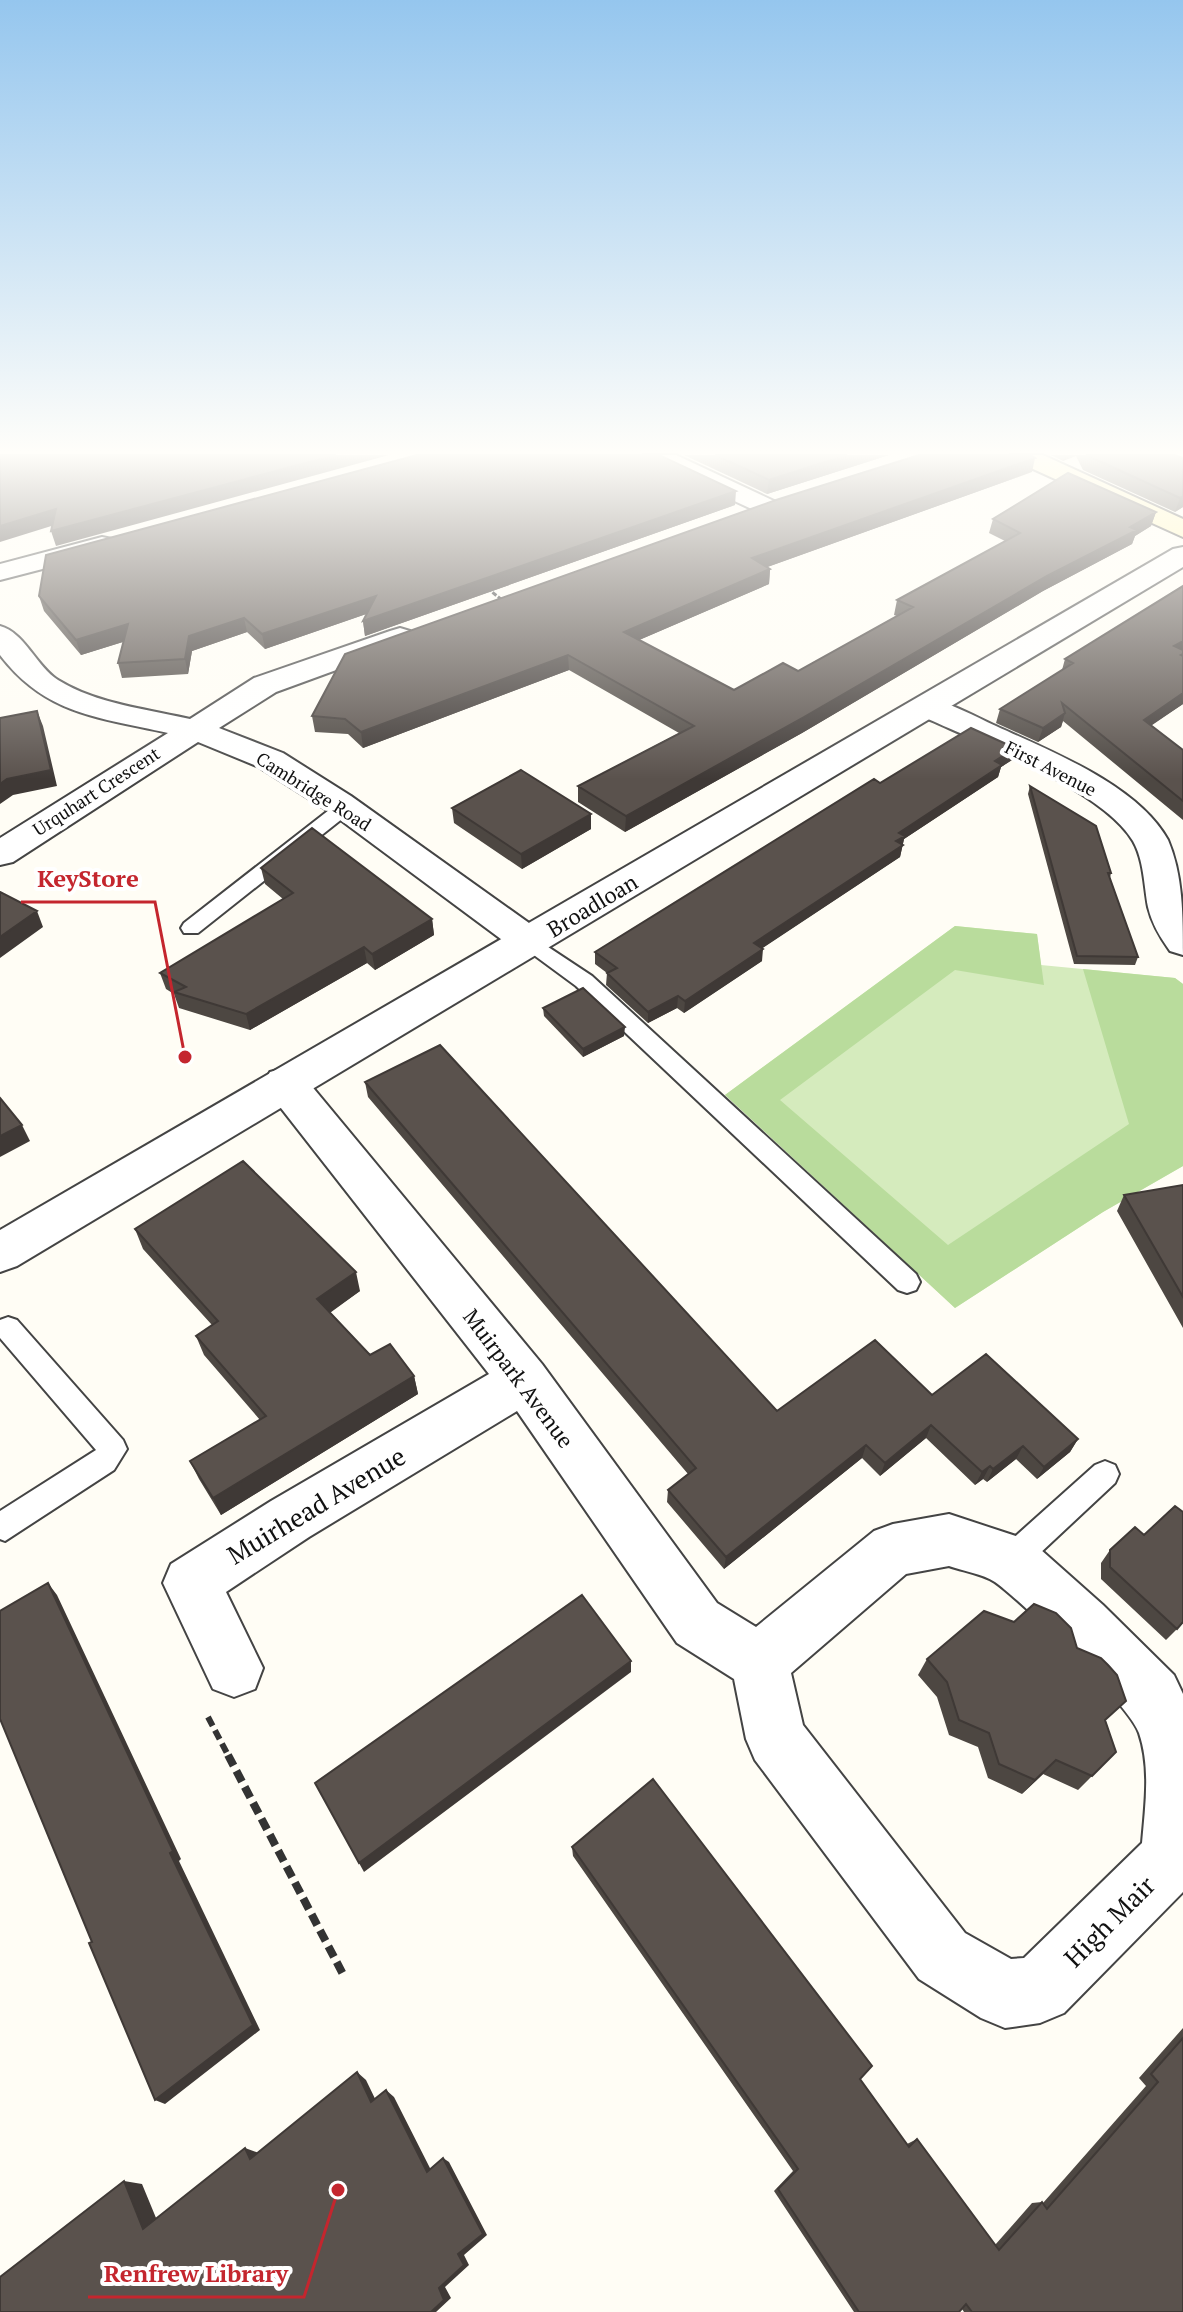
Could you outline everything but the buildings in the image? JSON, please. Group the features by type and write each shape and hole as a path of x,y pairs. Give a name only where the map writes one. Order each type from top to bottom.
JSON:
{"street":[{"path":"0,572 34,563"},
{"name":"Broadloan","path":"0,1253 1170,563"},
{"name":"Urquhart Crescent","path":"0,854 265,685 502,600"},
{"name":"Cambridge Road","path":"0,635 25,667 46,686 85,705 193,729 271,760 345,807 530,942"},
{"name":"First Avenue","path":"928,707 1088,785 1133,817 1160,861 1166,911 1183,942"},
{"name":"Muirpark Avenue","path":"285,1083 524,1380 697,1623 759,1662"},
{"name":"Muirhead Avenue","path":"234,1668 191,1583 290,1519 524,1380"},
{"name":"High Mair","path":"949,1540 1011,1560 1083,1625 1153,1696 1170,1733 1178,1789 1172,1858 1040,1989 1005,1994 942,1956 776,1739 759,1662 893,1550 949,1540"}],"lane":[{"path":"191,928 345,807"},
{"path":"530,942 584,981 907,1282"},
{"path":"0,1525 5,1527 30,1511 104,1461 113,1449 8,1328"},
{"path":"1011,1560 1105,1474"}],"path":[{"path":"478,581 502,600"},
{"path":"234,1668 208,1716 345,1978"}],"green space":[{"path":"955,926 1037,934 1041,965 1175,978 1183,984 1183,1166 1103,1212 955,1308 725,1095"},
{"path":"955,926 1037,934 1044,985 955,970 780,1100 948,1245 1129,1124 1083,969 1175,978 1183,984 1183,1166 1103,1212 955,1308 725,1095"}],"place":[{"name":"KeyStore","path":"185,1057"},
{"name":"Renfrew Library","path":"338,2190"}]}
